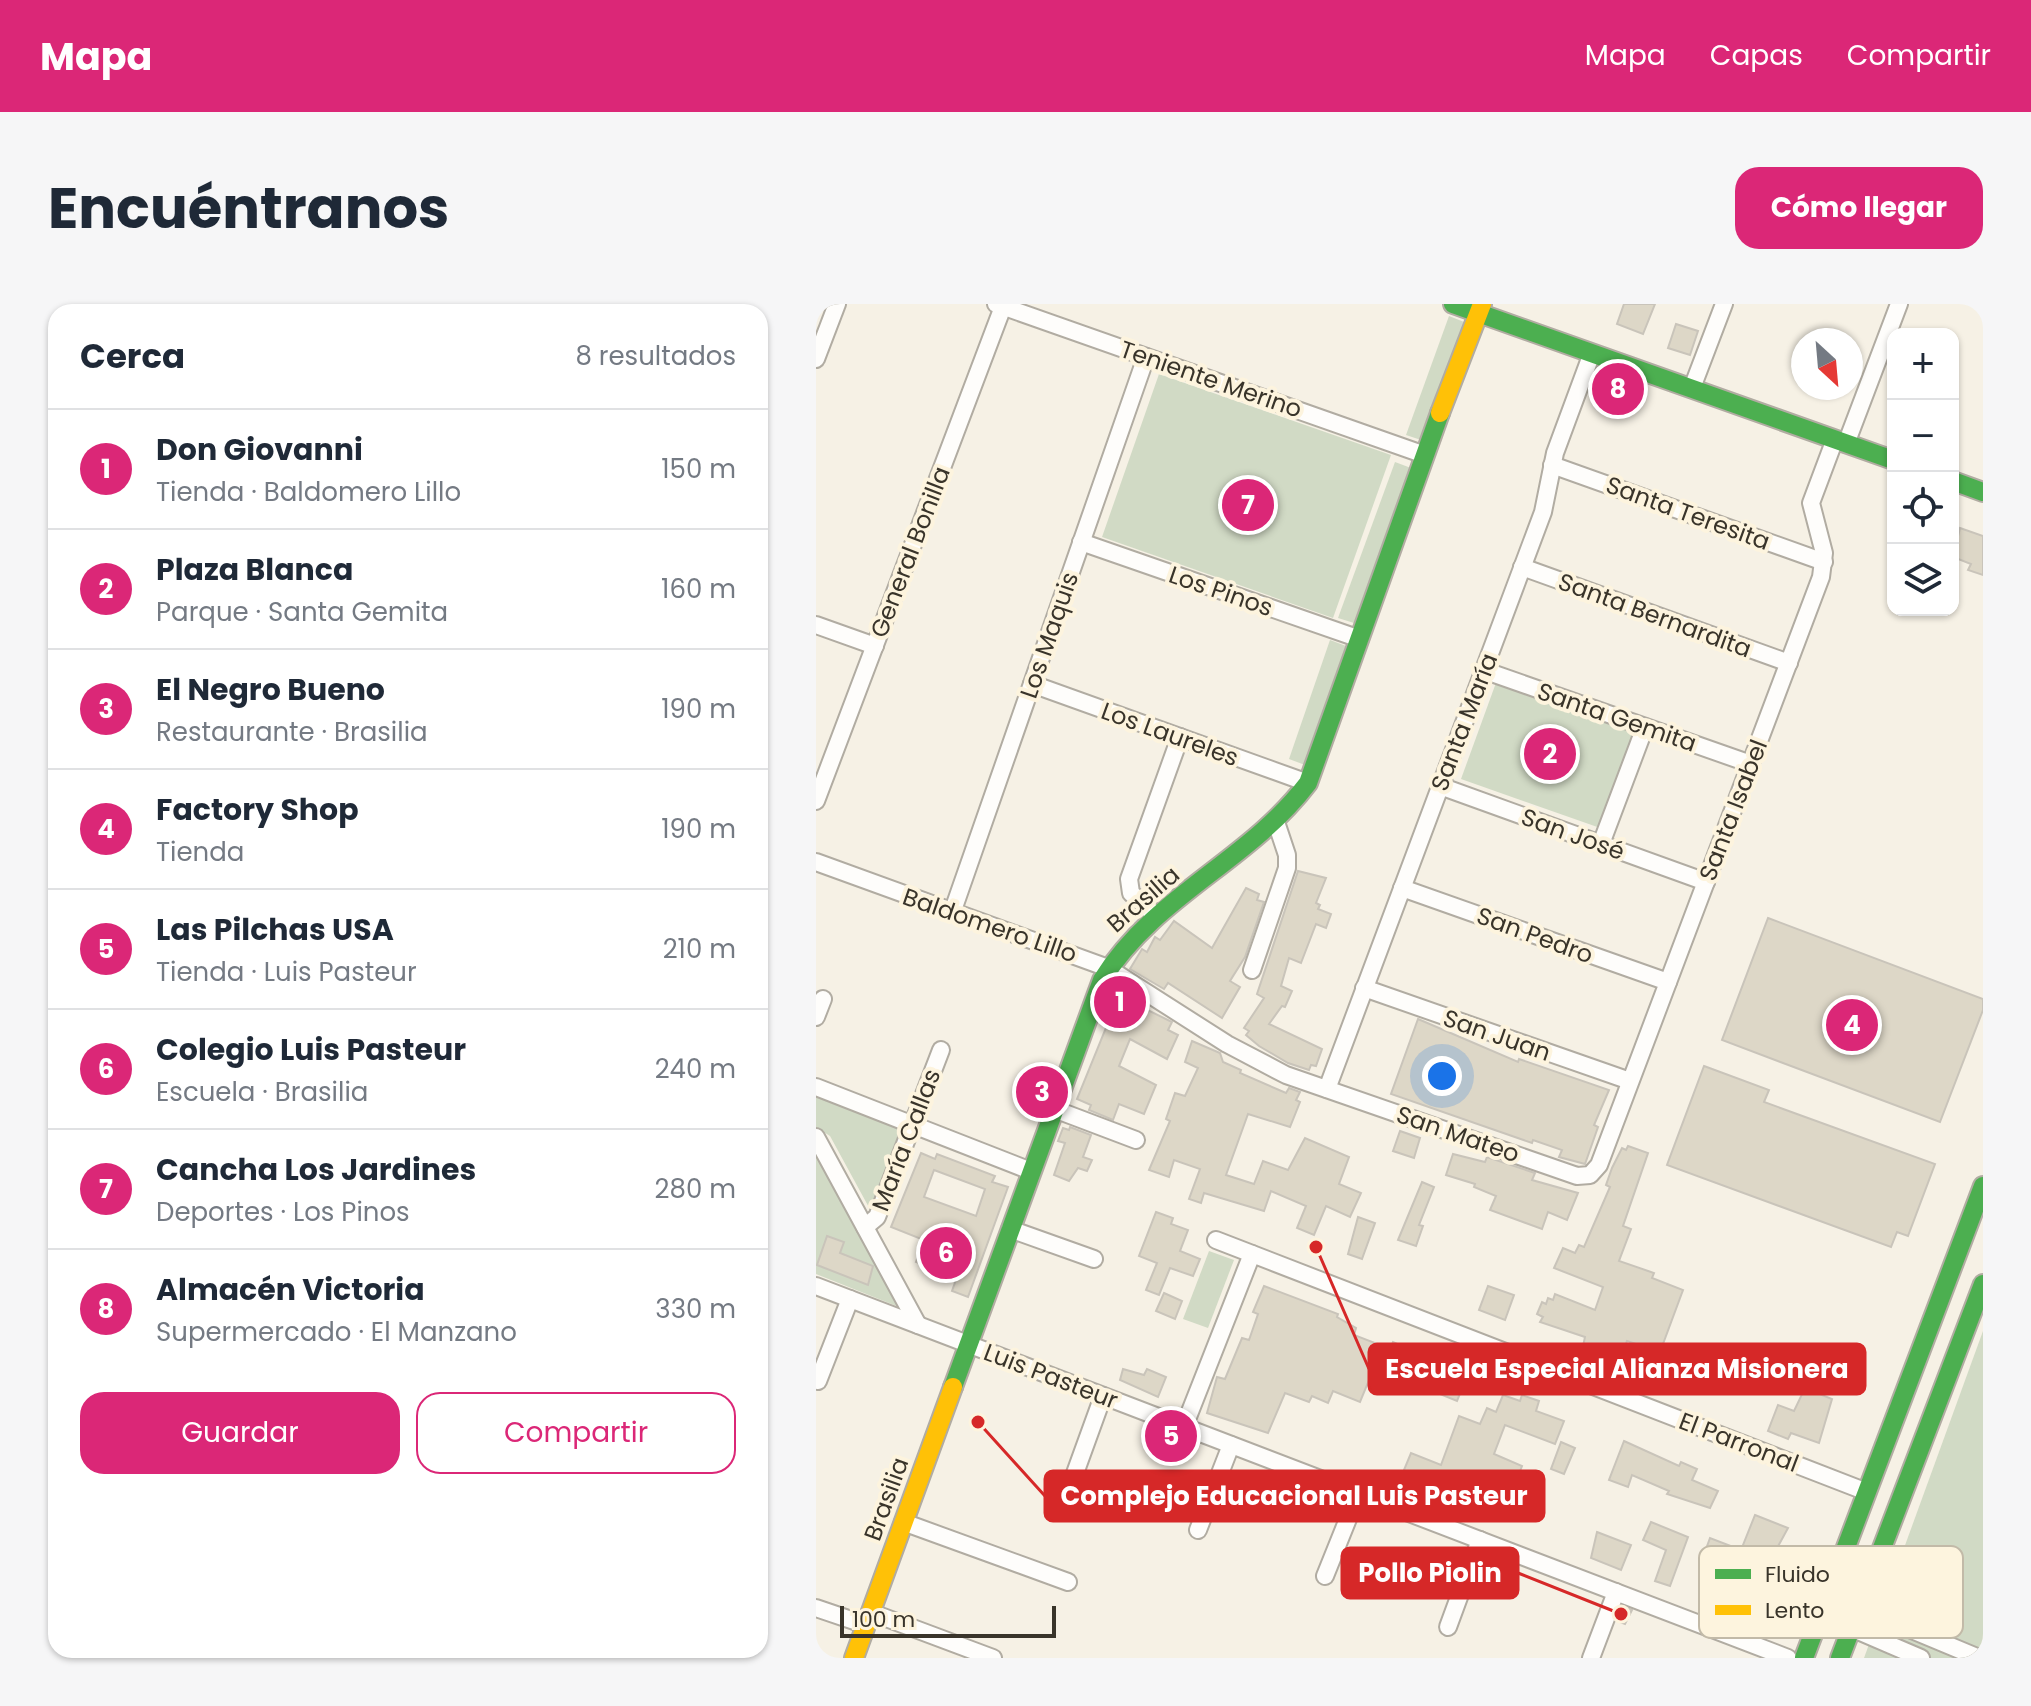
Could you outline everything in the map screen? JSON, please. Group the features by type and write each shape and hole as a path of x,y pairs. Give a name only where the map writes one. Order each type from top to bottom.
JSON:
{"street":[{"path":"816,359 837,304"},
{"path":"1453,304 1480,308 1592,353 1887,458"},
{"path":"1692,388 1724,304"},
{"path":"1824,562 1811,503 1899,304"},
{"name":"Teniente Merino","path":"1001,305 1425,455"},
{"name":"General Bonilla","path":"816,801 1001,305"},
{"name":"Brasilia","path":"854,1658 1108,968 1123,945 1154,914 1243,851 1276,822 1308,783 1480,308"},
{"name":"Santa María","path":"1327,1089 1546,503 1552,465 1592,353"},
{"name":"Los Maquis","path":"952,913 1146,357"},
{"name":"Santa Teresita","path":"1552,465 1824,562"},
{"path":"1959,483 1983,492"},
{"name":"Los Pinos","path":"1081,542 1360,639"},
{"name":"Santa Isabel","path":"1590,1175 1599,1165 1789,663 1824,562"},
{"name":"Santa Bernardita","path":"1522,567 1789,663"},
{"path":"816,625 875,646"},
{"name":"Santa Gemita","path":"1483,670 1751,764"},
{"name":"Los Laureles","path":"1032,684 1308,783"},
{"path":"1601,844 1645,727"},
{"path":"1154,914 1131,893 1129,879 1180,737"},
{"name":"San José","path":"1440,786 1706,882"},
{"path":"1252,970 1287,868 1287,855 1276,822"},
{"name":"Baldomero Lillo","path":"816,862 1108,968 1247,1056 1327,1089"},
{"name":"San Pedro","path":"1402,888 1668,982"},
{"name":"San Juan","path":"1364,988 1630,1081"},
{"path":"816,1017 823,999"},
{"name":"María Callas","path":"865,1227 877,1217 941,1050"},
{"path":"816,1087 1031,1171"},
{"name":"San Mateo","path":"1327,1089 1577,1176 1590,1175"},
{"path":"1054,1109 1136,1140"},
{"path":"816,1137 918,1325"},
{"path":"1847,1546 1983,1186"},
{"path":"1010,1229 1094,1259"},
{"name":"El Parronal","path":"1216,1240 1867,1492"},
{"path":"1184,1427 1252,1254"},
{"path":"1883,1546 1983,1284"},
{"name":"Luis Pasteur","path":"816,1286 1699,1624"},
{"path":"818,1381 850,1299"},
{"path":"1074,1476 1103,1396"},
{"path":"1198,1530 1231,1445"},
{"path":"1325,1576 1358,1494"},
{"path":"903,1522 1068,1582"},
{"path":"1448,1627 1480,1540"},
{"path":"1591,1658 1616,1592"},
{"path":"816,1608 868,1619 993,1658"},
{"name":"Luis Pasteur","path":"1736,1638 1788,1658"},
{"path":"1804,1658 1812,1638"},
{"path":"1838,1657 1847,1638"},
{"path":"1874,1638 1921,1658"},
{"path":"1931,1638 1979,1658"}],"green space":[{"path":"1449,316 1464,322 1421,440 1406,435"},
{"path":"1159,374 1391,455 1333,618 1102,537"},
{"path":"1395,462 1411,468 1354,623 1338,618"},
{"path":"1330,640 1346,646 1305,765 1289,759"},
{"path":"1497,680 1639,730 1603,829 1461,779"},
{"path":"816,1094 904,1129 872,1213 830,1136 816,1127"},
{"path":"816,1155 900,1304 899,1307 816,1274"},
{"path":"1209,1251 1234,1260 1208,1328 1183,1319"},
{"path":"1983,1331 1983,1658 1864,1658 1871,1638 1963,1638 1963,1546 1905,1546"}],"building":[{"path":"1624,304 1655,304 1643,334 1617,324"},
{"path":"1676,324 1698,331 1690,355 1668,348"},
{"path":"1960,528 1983,536 1983,575 1968,570 1971,564 1959,559"},
{"path":"1298,871 1326,878 1316,903 1320,905 1318,909 1331,914 1326,928 1316,924 1301,963 1289,958 1281,986 1292,991 1285,1007 1282,1006 1269,1024 1322,1049 1316,1066 1311,1065 1309,1070 1288,1063 1259,1046 1246,1035 1249,1031 1244,1028 1264,998 1257,994"},
{"path":"1246,888 1259,894 1257,900 1264,902 1245,957 1230,981 1240,987 1222,1018 1168,983 1164,989 1130,969 1142,949 1147,952 1155,937 1160,940 1174,921 1212,948"},
{"path":"1768,918 1983,999 1983,1010 1940,1122 1722,1040"},
{"path":"1114,987 1122,990 1119,996 1172,1022 1168,1030 1178,1035 1167,1059 1130,1039 1119,1066 1156,1085 1144,1114 1119,1104 1113,1120 1089,1110 1091,1105 1077,1099 1112,1013 1109,1012 1113,1003 1109,1002"},
{"path":"1418,1019 1518,1062 1519,1059 1609,1090 1594,1125 1598,1127 1585,1164 1559,1157 1562,1150 1533,1140 1532,1143 1391,1094"},
{"path":"1192,1041 1220,1053 1223,1062 1241,1070 1240,1073 1286,1093 1289,1088 1300,1092 1296,1100 1300,1102 1290,1127 1248,1114 1226,1175 1254,1184 1263,1161 1288,1170 1305,1138 1349,1157 1339,1184 1361,1193 1350,1217 1326,1206 1314,1235 1297,1228 1306,1206 1271,1191 1264,1211 1204,1193 1201,1203 1189,1199 1200,1169 1174,1160 1169,1177 1149,1170 1170,1121 1166,1119 1175,1093 1185,1096 1198,1068 1185,1062"},
{"path":"1704,1066 1769,1090 1764,1102 1935,1164 1908,1236 1897,1232 1891,1247 1667,1165"},
{"path":"1038,1083 1048,1087 1043,1101 1033,1097"},
{"path":"1070,1127 1091,1135 1083,1157 1092,1160 1087,1171 1078,1168 1069,1181 1054,1175 1065,1143 1058,1141 1063,1128 1069,1130"},
{"path":"1400,1131 1420,1138 1414,1158 1393,1151"},
{"path":"1628,1146 1648,1153 1623,1226 1631,1229 1619,1261 1654,1273 1652,1278 1683,1290 1660,1352 1627,1341 1619,1362 1605,1357 1601,1368 1580,1360 1585,1337 1540,1322 1543,1317 1537,1314 1542,1302 1546,1304 1548,1298 1553,1300 1555,1294 1595,1310 1603,1287 1554,1268 1563,1248 1575,1253 1579,1245 1584,1247 1610,1187 1606,1185 1612,1168 1622,1148 1626,1150"},
{"path":"921,1153 935,1159 937,1154 995,1176 992,1182 1008,1187 968,1297 952,1291 957,1277 916,1262 924,1240 891,1227","holes":["934,1170 985,1189 976,1216 924,1197"]},
{"path":"1453,1154 1485,1162 1487,1157 1535,1173 1532,1180 1578,1193 1567,1220 1548,1212 1542,1229 1490,1210 1496,1196 1474,1187 1475,1184 1446,1175"},
{"path":"1422,1182 1434,1187 1419,1225 1423,1226 1416,1246 1398,1240"},
{"path":"1156,1212 1173,1218 1171,1224 1188,1230 1180,1251 1200,1259 1193,1276 1170,1268 1159,1295 1146,1290 1157,1263 1139,1256"},
{"path":"1358,1217 1375,1223 1362,1259 1348,1254"},
{"path":"827,1236 844,1242 840,1253 873,1266 868,1285 817,1265"},
{"path":"1264,1286 1338,1314 1337,1317 1356,1328 1354,1335 1390,1349 1393,1342 1468,1374 1457,1401 1435,1392 1438,1385 1409,1374 1406,1379 1402,1377 1396,1391 1369,1380 1360,1402 1333,1391 1328,1403 1312,1396 1309,1402 1285,1393 1268,1433 1207,1413 1217,1377 1225,1379 1242,1338 1249,1340 1258,1314 1253,1312"},
{"path":"1488,1286 1514,1295 1505,1320 1479,1310"},
{"path":"1164,1293 1182,1301 1175,1319 1156,1311"},
{"path":"1123,1369 1144,1375 1147,1369 1166,1377 1158,1397 1120,1380"},
{"path":"1805,1388 1832,1399 1819,1443 1791,1433 1788,1439 1768,1431 1778,1405 1794,1411"},
{"path":"1503,1395 1520,1401 1522,1395 1539,1401 1536,1411 1564,1421 1555,1444 1505,1425 1494,1454 1522,1466 1513,1489 1485,1478 1467,1512 1399,1482 1411,1453 1441,1465 1459,1416 1480,1424 1487,1408 1496,1412"},
{"path":"1624,1441 1679,1466 1681,1462 1697,1469 1692,1480 1718,1491 1710,1508 1667,1494 1669,1491 1632,1475 1628,1487 1609,1480"},
{"path":"1561,1442 1575,1448 1564,1474 1551,1469"},
{"path":"1755,1515 1788,1528 1778,1546 1743,1546"},
{"path":"1651,1522 1688,1537 1670,1586 1655,1581 1666,1550 1643,1540"},
{"path":"1597,1532 1631,1545 1621,1570 1591,1558"},
{"path":"1710,1538 1731,1546 1707,1546"},
{"path":"1622,1606 1632,1610 1625,1624 1617,1621"}],"traffic: fast":[{"path":"1453,304 1887,458"},
{"path":"953,1387 1102,980 1148,924 1258,835 1308,783 1440,413"},
{"path":"1959,483 1983,492"},
{"path":"1846,1546 1983,1186"},
{"path":"1883,1546 1983,1284"},
{"path":"1804,1658 1812,1638"},
{"path":"1840,1658 1848,1638"}],"traffic: slow":[{"path":"1440,413 1482,304"},
{"path":"854,1658 953,1387"}],"place":[{"name":"Almacén Victoria","path":"1618,389"},
{"name":"Cancha Los Jardines","path":"1248,505"},
{"name":"Plaza Blanca","path":"1550,754"},
{"name":"Don Giovanni","path":"1120,1002"},
{"name":"Factory Shop","path":"1852,1025"},
{"name":"El Negro Bueno","path":"1042,1092"},
{"name":"Escuela Especial Alianza Misionera","path":"1316,1247"},
{"name":"Colegio Luis Pasteur","path":"946,1253"},
{"name":"Complejo Educacional Luis Pasteur","path":"978,1422"},
{"name":"Las Pilchas USA","path":"1171,1436"},
{"name":"Pollo Piolin","path":"1621,1614"}]}
